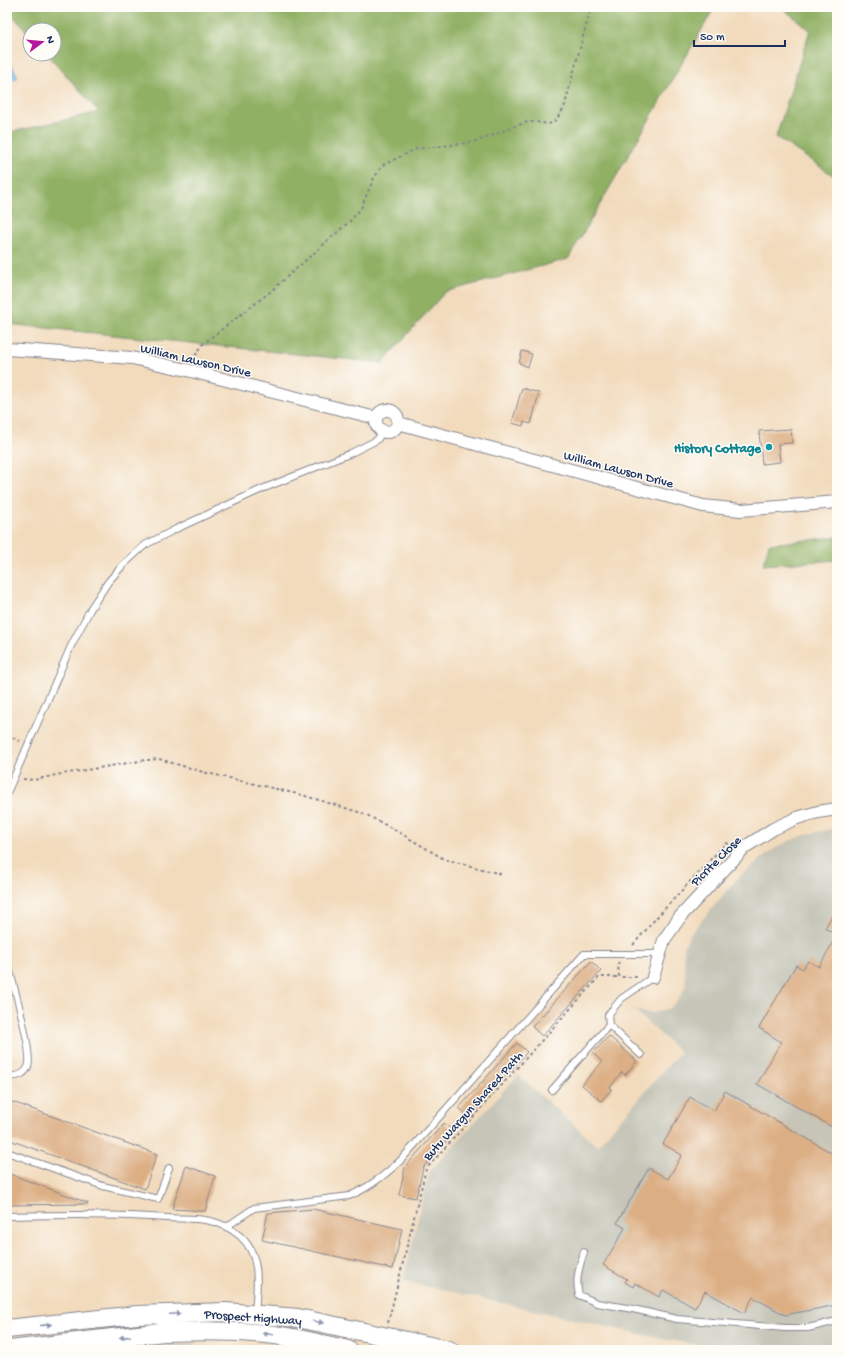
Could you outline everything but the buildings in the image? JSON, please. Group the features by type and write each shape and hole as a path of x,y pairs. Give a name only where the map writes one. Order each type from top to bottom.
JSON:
{"main road":[{"name":"Prospect Highway","path":"7,1329 137,1315 226,1312 298,1318 449,1350"},
{"name":"Prospect Highway","path":"10,1350 163,1332 183,1332 254,1333 293,1338 348,1350"}],"street":[{"name":"William Lawson Drive","path":"7,349 132,358 187,370 376,418"},
{"path":"388,409 398,415 397,427 391,432 383,432 376,424 376,418 380,411 388,409"},
{"name":"William Lawson Drive","path":"398,423 704,506 740,510 837,502"},
{"name":"Picrite Close","path":"653,977 664,940 680,917 745,847 773,829 797,818 818,812 837,809"}],"lane":[{"path":"7,793 71,646 91,608 108,582 123,565 145,545 176,528 262,489 349,454 377,440 383,432"},
{"path":"226,1227 254,1208 349,1196 363,1190 388,1172 400,1161 584,954 660,954"},
{"path":"7,961 27,1038 29,1054 29,1066 23,1074 13,1077 7,1076"},
{"path":"641,1054 609,1025 608,1015 621,999 653,977"},
{"path":"552,1090 609,1025"},
{"path":"7,1152 103,1186 158,1198 169,1168"},
{"path":"7,1216 83,1214 144,1216 210,1221 226,1227 240,1236 249,1247 255,1260 258,1280 255,1314"},
{"path":"584,1252 579,1267 576,1284 579,1295 597,1303 633,1309 677,1320 747,1326 808,1328 837,1321"}],"path":[{"path":"195,356 204,343 270,292 350,221 361,208 374,178 383,165 416,149 468,143 486,138 528,122 549,124 556,120 564,108 591,7"},
{"path":"7,735 28,746"},
{"path":"15,775 24,779 34,780 56,775 159,759 203,772 302,795 365,814 444,859 501,874"},
{"name":"Butu Wargun Shared Path","path":"388,1326 426,1169 599,977 619,977"}],"shaded area":[{"path":"837,828 837,1347 823,1350 738,1350 707,1346 662,1339 403,1281 429,1172 518,1075 597,1146 680,1052 633,1009 654,1013 670,1008 676,1002 682,994 686,984 684,946 690,934 739,877 774,849 789,841 807,834"},
{"path":"194,1344 196,1350 104,1350 157,1346"}],"green space":[{"path":"7,7 715,7 568,259 445,292 382,363 7,324 7,133 99,112 54,62 62,62 62,22 22,22 22,26 7,9"},
{"path":"781,7 837,7 837,178 776,137 810,30"},
{"path":"837,537 837,560 763,565 769,544"}],"water":[{"path":"7,56 18,77 7,83"}],"place":[{"name":"History Cottage","path":"769,447"}]}
